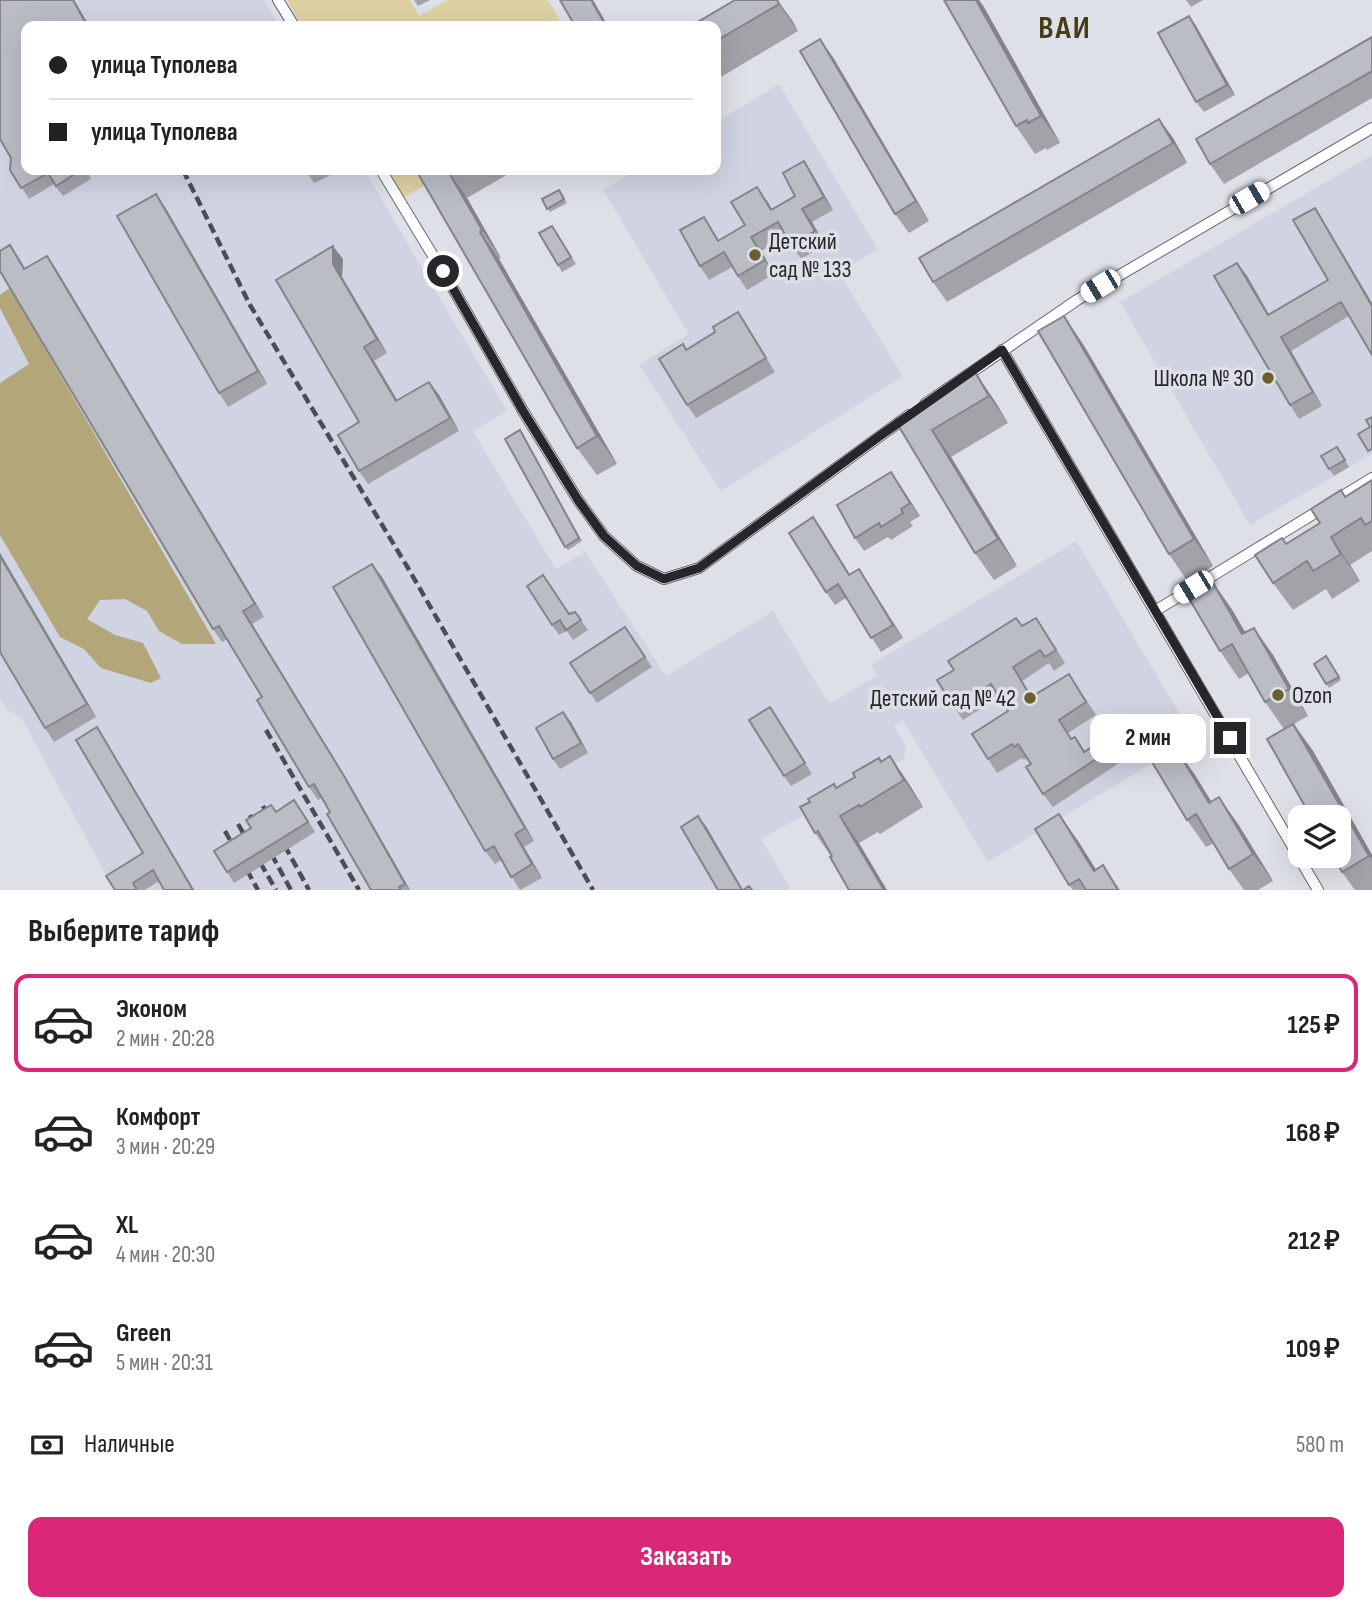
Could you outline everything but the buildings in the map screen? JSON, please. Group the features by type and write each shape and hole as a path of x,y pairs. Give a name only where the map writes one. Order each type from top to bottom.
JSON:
{"street":[{"path":"278,0 291,21"},
{"path":"384,175 578,500 604,536 629,559 637,566 664,579 699,568 891,428 1077,300 1372,128"},
{"path":"1002,350 1318,890"},
{"path":"1155,611 1372,478"}],"shaded area":[{"path":"0,0 264,0 276,21 21,21 21,175 367,175 507,411 473,431 485,452 556,569 585,552 666,676 773,611 825,698 831,703 877,676 871,665 1076,541 1194,738 988,862 903,720 894,726 906,746 904,759 761,839 791,890 114,890 21,717 7,710 0,698"},
{"path":"287,0 410,0 419,16 448,0 548,0 560,21 299,21"},
{"name":"Детский сад № 133","path":"779,84 878,249 839,273 903,376 721,491 639,365 689,334 603,190 628,175 721,175 721,119"},
{"name":"Школа № 30","path":"1372,155 1372,454 1250,525 1120,302"},
{"path":"390,175 441,175 403,198"},
{"path":"10,288 216,644 182,644 159,631 147,611 125,599 100,600 87,619 115,635 143,643 161,678 151,683 101,668 84,649 60,637 0,535 0,383 29,364 0,308 0,295"}],"railway":[{"path":"185,175 250,305 408,568 593,890"},
{"path":"266,730 359,890"},
{"path":"263,806 309,890"},
{"path":"250,815 291,890"},
{"path":"238,824 276,890"},
{"path":"225,831 258,890"}],"place":[{"name":"Детский сад № 133","path":"755,255"},
{"name":"Школа № 30","path":"1268,378"},
{"name":"Ozon","path":"1278,695"},
{"name":"Детский сад № 42","path":"1030,698"}],"district":[{"name":"ВАИ","path":"1065,27"}],"route":[{"path":"443,271 523,411 578,500 604,536 637,566 664,579 699,568 1002,350 1230,738"}]}
